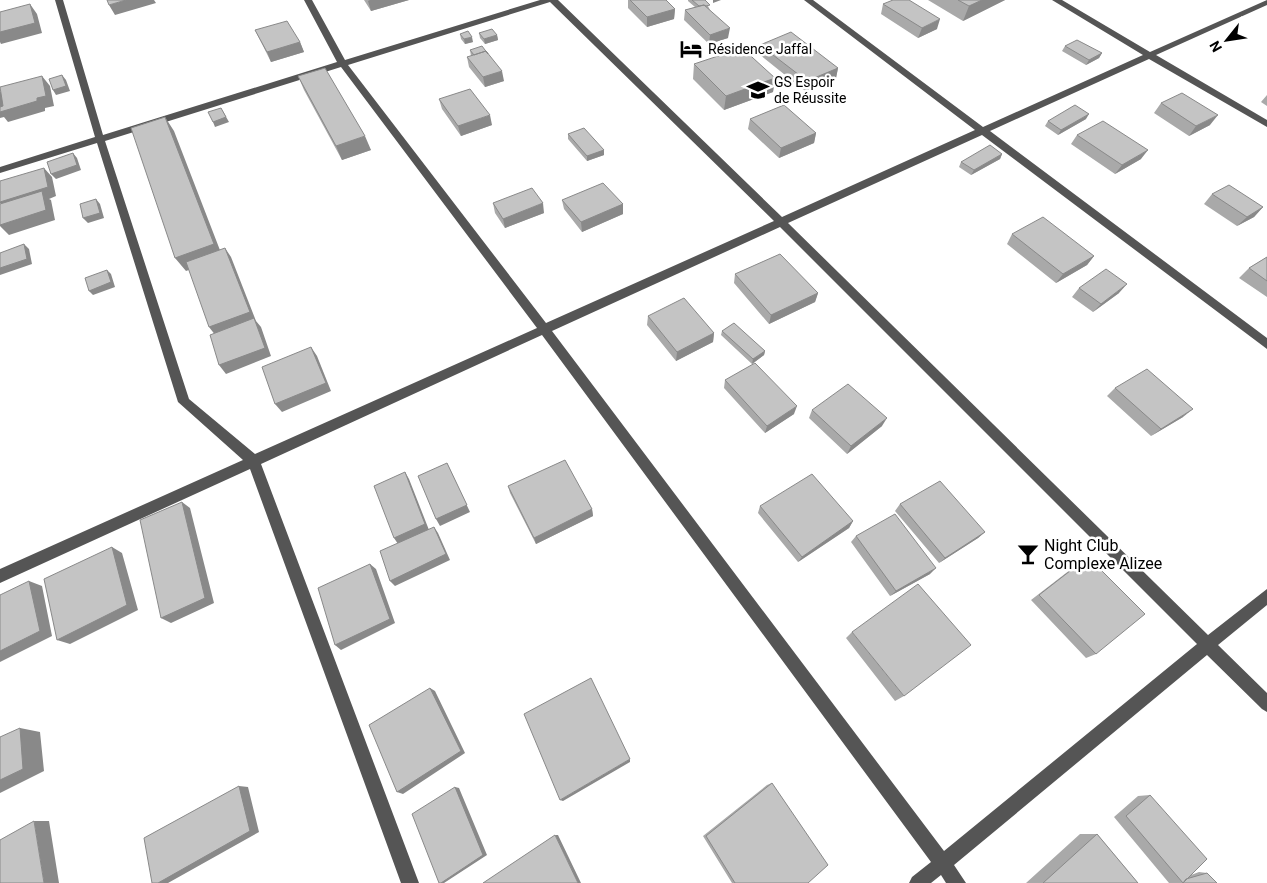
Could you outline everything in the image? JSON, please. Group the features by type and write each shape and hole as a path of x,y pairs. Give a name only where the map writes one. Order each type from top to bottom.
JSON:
{"street":[{"path":"59,0 100,139 184,402 254,461 410,883"},
{"path":"308,0 342,64 544,329 944,863 957,883"},
{"path":"0,170 548,0"},
{"path":"553,0 781,222 1267,704"},
{"path":"808,0 1267,344"},
{"path":"1056,0 1151,54 1267,124"},
{"path":"0,576 1267,2"},
{"path":"918,883 1267,596"}],"building":[{"path":"107,0 126,0 109,5"},
{"path":"630,0 666,0 675,9 647,17"},
{"path":"692,0 705,0 710,5 699,6"},
{"path":"893,0 909,0 940,19 922,28 883,4"},
{"path":"958,0 982,0 969,6"},
{"path":"30,4 35,23 0,32 0,12"},
{"path":"704,5 730,28 710,35 685,10"},
{"path":"287,21 300,42 267,52 255,30"},
{"path":"492,29 497,35 484,39 479,33"},
{"path":"468,31 472,37 464,39 460,34"},
{"path":"791,32 838,68 807,81 760,45"},
{"path":"1077,40 1102,53 1089,60 1065,46"},
{"path":"482,46 486,51 474,55 470,50"},
{"path":"742,48 775,78 726,96 694,64"},
{"path":"486,51 502,71 483,77 467,57"},
{"path":"325,68 365,136 336,146 298,76"},
{"path":"62,75 66,86 53,90 49,79"},
{"path":"42,76 46,96 37,98 37,101 0,112 0,107 3,106 0,87"},
{"path":"470,89 490,115 458,126 439,99"},
{"path":"1182,93 1218,115 1196,126 1161,103"},
{"path":"784,105 816,133 781,148 750,119"},
{"path":"1075,105 1089,114 1061,130 1048,121"},
{"path":"221,108 226,117 213,122 208,112"},
{"path":"165,117 214,244 175,258 131,128"},
{"path":"1103,121 1148,150 1122,165 1077,135"},
{"path":"584,128 604,150 587,156 568,134"},
{"path":"990,145 1002,154 974,170 961,162"},
{"path":"73,153 77,165 51,174 47,162"},
{"path":"44,168 48,187 0,202 0,181"},
{"path":"603,183 623,204 581,222 562,200"},
{"path":"1229,185 1263,207 1247,217 1212,194"},
{"path":"532,188 543,203 503,219 493,203"},
{"path":"42,191 46,210 0,225 0,204"},
{"path":"96,199 100,213 83,218 80,204"},
{"path":"1043,217 1094,256 1063,274 1012,234"},
{"path":"24,244 27,259 0,268 0,253"},
{"path":"225,248 250,312 209,327 186,262"},
{"path":"780,254 818,293 771,315 735,274"},
{"path":"1267,257 1267,281 1249,268"},
{"path":"1106,269 1127,284 1101,304 1079,288"},
{"path":"107,270 111,282 89,291 85,278"},
{"path":"684,298 714,333 677,352 648,316"},
{"path":"254,318 265,348 219,365 210,335"},
{"path":"734,323 765,351 753,359 722,331"},
{"path":"311,347 326,383 275,404 262,367"},
{"path":"755,363 797,406 767,426 725,380"},
{"path":"1147,369 1193,409 1161,429 1115,388"},
{"path":"848,384 887,418 851,446 812,410"},
{"path":"565,460 592,509 534,538 508,486"},
{"path":"447,463 467,505 436,519 418,476"},
{"path":"405,472 425,524 394,538 374,486"},
{"path":"812,474 853,521 802,557 760,506"},
{"path":"940,481 985,532 945,558 900,504"},
{"path":"182,502 205,598 161,618 140,520"},
{"path":"895,514 936,568 896,591 856,536"},
{"path":"434,527 446,554 390,581 380,551"},
{"path":"112,547 127,605 57,640 44,579"},
{"path":"1088,557 1145,614 1096,654 1039,595"},
{"path":"370,564 390,619 335,645 318,588"},
{"path":"29,581 40,631 0,651 0,595"},
{"path":"918,584 971,645 904,696 852,632"},
{"path":"591,678 630,759 560,800 524,714"},
{"path":"430,688 461,751 397,792 369,725"},
{"path":"20,728 23,769 0,780 0,737"},
{"path":"772,783 828,865 808,883 735,883 706,836"},
{"path":"239,786 250,831 158,883 152,883 144,838"},
{"path":"455,787 483,855 439,883 412,814"},
{"path":"1150,795 1207,859 1183,883 1126,816"},
{"path":"34,821 44,883 0,883 0,840"},
{"path":"1097,834 1138,883 1043,883"},
{"path":"555,835 578,883 483,883"},
{"path":"1207,873 1217,883 1183,883 1186,879"}],"place":[{"name":"Résidence Jaffal","path":"691,49"},
{"name":"GS Espoir de Réussite","path":"758,90"},
{"name":"Night Club Complexe Alizee","path":"1028,554"}]}
